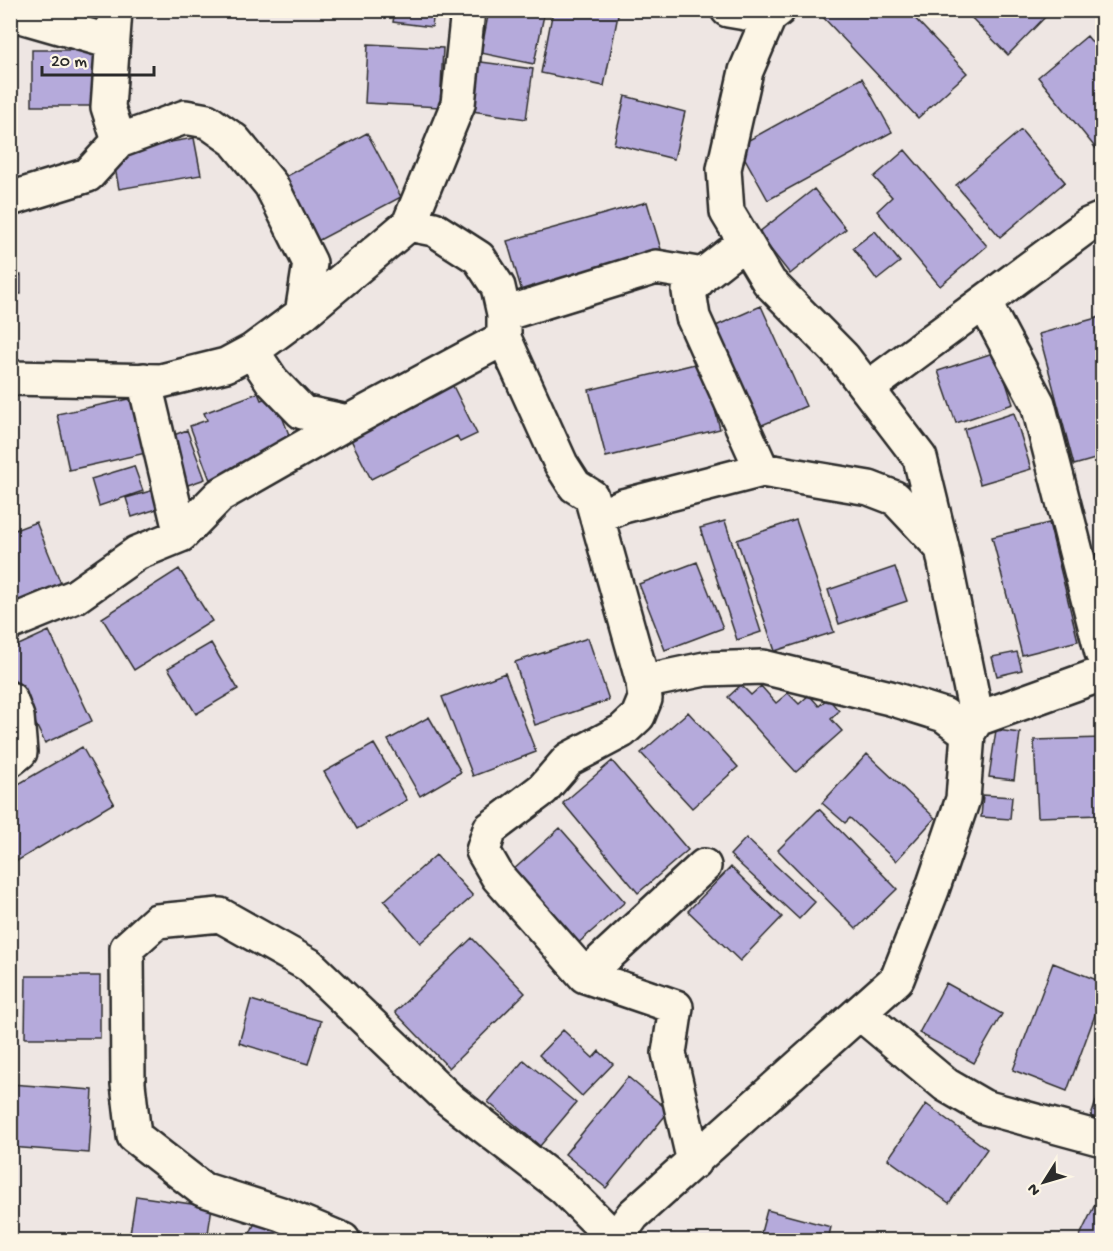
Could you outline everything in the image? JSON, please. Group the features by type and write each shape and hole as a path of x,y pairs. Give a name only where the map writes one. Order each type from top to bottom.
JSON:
{"street":[{"path":"10,378 161,381 226,365 252,351 302,314 409,224 458,104 468,10"},
{"path":"343,1240 281,1214 202,1189 134,1136 128,1084 127,948 157,921 220,915 309,965 328,986 450,1101 564,1188 616,1240 633,1215 897,979 932,890 963,799 972,726 942,548 920,458 843,357 769,282 727,212 724,169 746,71 773,14 728,10"},
{"path":"10,14 113,26 108,107 119,141"},
{"path":"10,199 88,175 119,141 184,117 207,121 234,140 272,185 310,263 302,314"},
{"path":"868,388 1088,225 1102,219"},
{"path":"409,224 434,229 479,258 498,287 504,326 561,464 576,486 591,496 643,682 645,699 638,716 622,731 569,759 543,789 490,829 483,851 498,877 585,976 676,1006 669,1053 694,1162"},
{"path":"745,242 703,274 690,291 693,316 762,470"},
{"path":"10,623 76,596 137,553 181,535 220,495 348,422 504,326 656,267 703,274"},
{"path":"984,302 1038,404 1102,653"},
{"path":"252,351 272,381 302,412 348,422"},
{"path":"144,380 181,535"},
{"path":"597,518 623,506 762,470 869,488 895,498 942,548"},
{"path":"643,682 705,669 763,668 890,698 972,726 1102,674"},
{"path":"10,699 17,717 20,752 10,760"},
{"path":"585,976 704,866"},
{"path":"860,1013 946,1085 984,1107 1102,1139"}],"building":[{"path":"395,10 434,10 432,27 393,22"},
{"path":"489,10 545,10 534,64 481,53"},
{"path":"553,10 619,10 604,86 541,73"},
{"path":"825,10 907,10 967,73 918,118 821,15"},
{"path":"964,10 1052,10 1008,55"},
{"path":"1087,36 1102,54 1102,156 1038,77"},
{"path":"368,44 443,48 440,107 365,103"},
{"path":"32,50 96,50 96,106 32,106"},
{"path":"466,60 533,69 526,119 459,109"},
{"path":"862,78 892,132 768,200 738,146"},
{"path":"625,96 685,112 674,159 614,144"},
{"path":"1021,130 1065,182 1000,237 956,185"},
{"path":"367,133 401,197 308,246 274,183"},
{"path":"194,138 201,175 119,189 112,152"},
{"path":"905,150 987,246 940,286 877,211 892,197 874,177"},
{"path":"814,189 846,229 790,274 758,233"},
{"path":"647,202 663,256 523,295 507,241"},
{"path":"875,231 900,262 877,280 853,248"},
{"path":"10,275 21,275 21,294 10,294"},
{"path":"761,306 806,406 753,429 709,329"},
{"path":"1100,317 1102,326 1102,457 1074,465 1039,334"},
{"path":"996,352 1013,404 956,423 938,371"},
{"path":"703,362 720,429 606,457 589,390"},
{"path":"448,376 477,434 460,442 457,436 371,479 345,428"},
{"path":"258,393 261,400 274,395 294,448 210,480 190,426 207,420 204,413"},
{"path":"134,398 146,453 69,470 57,414"},
{"path":"1014,413 1031,469 980,484 964,429"},
{"path":"187,430 205,479 185,486 166,438"},
{"path":"134,466 143,491 99,506 91,479"},
{"path":"154,490 160,508 132,517 126,498"},
{"path":"796,520 834,632 775,651 737,540"},
{"path":"725,521 761,632 737,640 700,528"},
{"path":"36,522 62,586 10,607 10,532"},
{"path":"1049,523 1078,641 1022,655 992,537"},
{"path":"697,562 723,628 665,650 639,584"},
{"path":"895,567 907,601 839,624 828,590"},
{"path":"179,569 212,621 134,670 102,618"},
{"path":"49,631 92,721 45,743 10,671 10,649"},
{"path":"588,638 609,700 535,725 515,662"},
{"path":"211,643 238,689 196,714 168,668"},
{"path":"1017,652 1022,670 997,676 992,657"},
{"path":"505,673 536,752 473,776 442,697"},
{"path":"741,685 751,695 761,686 776,703 788,693 799,704 809,695 819,706 828,698 839,711 831,719 842,731 796,772 728,697"},
{"path":"688,712 738,767 692,808 641,753"},
{"path":"429,717 461,772 420,796 388,740"},
{"path":"996,730 1020,733 1014,780 989,777"},
{"path":"1102,738 1102,815 1038,817 1034,740"},
{"path":"374,744 407,800 357,829 324,772"},
{"path":"82,747 114,803 12,864 10,789"},
{"path":"867,754 935,818 896,861 850,818 845,823 822,803"},
{"path":"612,761 688,850 638,893 563,803"},
{"path":"983,795 1012,797 1010,819 981,817"},
{"path":"819,809 897,889 856,929 778,850"},
{"path":"560,828 625,902 576,945 512,871"},
{"path":"746,838 815,902 799,919 730,855"},
{"path":"436,855 473,896 420,943 384,901"},
{"path":"731,867 782,917 740,961 688,911"},
{"path":"472,938 525,993 449,1068 395,1012"},
{"path":"1053,963 1102,982 1102,996 1067,1091 1013,1070"},
{"path":"26,976 100,976 100,1038 25,1038"},
{"path":"946,983 1002,1014 974,1063 919,1033"},
{"path":"251,1000 321,1021 308,1064 239,1043"},
{"path":"563,1030 593,1058 599,1051 613,1064 582,1096 539,1055"},
{"path":"524,1060 576,1103 540,1146 488,1102"},
{"path":"628,1077 669,1111 606,1188 565,1154"},
{"path":"10,1084 93,1090 89,1153 10,1147"},
{"path":"1102,1084 1102,1120 1091,1116"},
{"path":"926,1104 987,1149 949,1203 888,1159"},
{"path":"136,1196 212,1207 207,1240 129,1240"},
{"path":"1099,1196 1102,1197 1102,1240 1078,1240"},
{"path":"767,1210 831,1227 828,1240 759,1240"},
{"path":"257,1218 309,1240 247,1240"}]}
